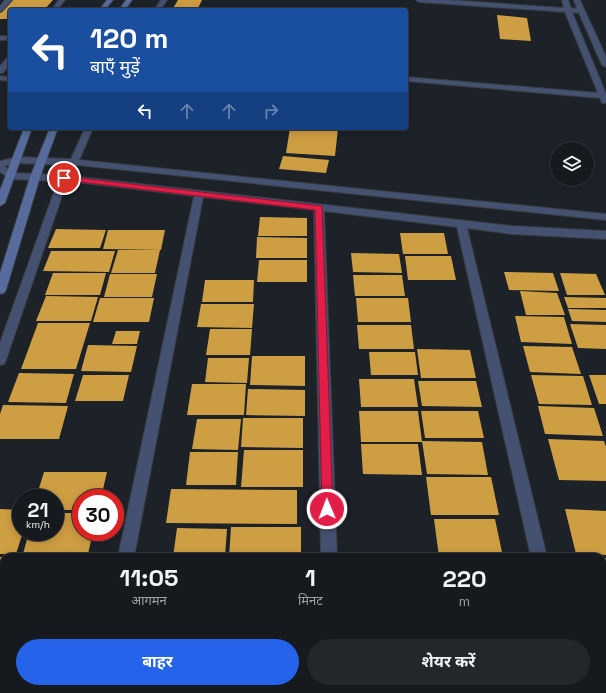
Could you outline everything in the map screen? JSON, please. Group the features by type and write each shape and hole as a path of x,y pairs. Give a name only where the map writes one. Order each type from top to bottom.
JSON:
{"main road":[{"path":"104,8 110,0"},
{"path":"124,8 130,0"},
{"path":"0,203 27,130"},
{"path":"0,290 35,177 53,130"}],"street":[{"path":"0,10 10,0"},
{"path":"56,8 62,0"},
{"path":"419,0 580,11"},
{"path":"565,0 605,96 606,104"},
{"path":"577,0 580,11 606,65"},
{"path":"0,71 8,62"},
{"path":"408,79 605,96"},
{"path":"0,360 64,178 74,162 88,130"},
{"path":"606,217 74,162 17,160 0,166 11,176 64,178 199,195 512,230 606,235"},
{"path":"127,553 199,195"},
{"path":"319,208 329,553"},
{"path":"461,224 538,553"}],"building":[{"path":"12,0 53,0 46,8 8,8 8,19 0,19 0,13"},
{"path":"178,0 202,0 198,8 173,8"},
{"path":"497,15 527,18 531,41 500,39"},
{"path":"290,130 338,130 335,156 286,153"},
{"path":"283,156 329,160 326,173 279,169"},
{"path":"260,217 307,218 307,236 258,236"},
{"path":"56,229 106,230 100,248 48,248"},
{"path":"108,230 165,230 161,250 103,249"},
{"path":"400,233 444,233 448,254 403,254"},
{"path":"257,237 307,238 307,258 256,258"},
{"path":"118,250 160,250 155,273 111,273"},
{"path":"51,251 115,251 109,272 43,271"},
{"path":"351,253 399,254 402,273 353,272"},
{"path":"405,256 451,256 456,280 408,280"},
{"path":"259,260 307,260 307,282 257,282"},
{"path":"504,272 553,273 559,291 509,290"},
{"path":"53,273 106,273 100,295 45,295"},
{"path":"560,273 596,274 605,295 567,295"},
{"path":"110,274 157,274 152,297 104,297"},
{"path":"353,275 402,275 405,296 355,296"},
{"path":"205,280 254,280 253,302 202,302"},
{"path":"520,291 557,293 565,315 526,315"},
{"path":"46,296 98,297 91,321 36,321"},
{"path":"564,297 606,298 606,308 568,308"},
{"path":"100,298 154,298 149,322 93,322"},
{"path":"356,298 408,298 411,322 358,322"},
{"path":"201,304 254,304 252,328 197,327"},
{"path":"568,309 606,310 606,322 572,321"},
{"path":"515,316 564,317 572,344 521,342"},
{"path":"38,323 90,323 76,369 21,369"},
{"path":"570,324 606,325 606,349 578,348"},
{"path":"357,325 411,325 414,349 359,349"},
{"path":"210,329 252,329 250,355 206,355"},
{"path":"116,331 140,331 137,344 112,344"},
{"path":"88,345 137,346 131,372 81,371"},
{"path":"523,346 572,347 581,374 530,372"},
{"path":"417,349 470,350 476,378 421,378"},
{"path":"369,352 415,352 418,375 371,375"},
{"path":"252,356 305,356 305,386 250,385"},
{"path":"208,358 249,358 247,383 205,382"},
{"path":"19,373 74,374 66,403 8,402"},
{"path":"83,375 129,375 123,401 75,401"},
{"path":"531,375 583,376 592,405 539,404"},
{"path":"589,375 606,375 606,404 599,404"},
{"path":"359,379 414,379 418,407 361,407"},
{"path":"418,381 476,381 482,407 422,406"},
{"path":"192,384 246,384 244,415 187,415"},
{"path":"248,389 305,390 305,416 246,415"},
{"path":"3,405 68,406 59,439 0,439 0,414"},
{"path":"538,406 594,408 603,436 545,434"},
{"path":"359,411 418,411 422,442 361,442"},
{"path":"421,411 478,411 484,438 425,438"},
{"path":"243,418 303,418 303,448 241,447"},
{"path":"197,419 241,419 238,450 192,449"},
{"path":"548,439 604,441 606,447 606,481 559,480"},
{"path":"422,441 482,442 488,475 427,474"},
{"path":"361,444 418,444 422,475 363,474"},
{"path":"244,450 303,450 303,487 241,487"},
{"path":"190,452 238,452 236,485 186,485"},
{"path":"44,472 107,472 103,489 72,489 72,510 64,510 64,489 39,489"},
{"path":"426,477 491,477 499,515 431,515"},
{"path":"171,489 297,490 297,524 166,523"},
{"path":"0,509 12,510 12,541 20,541 16,553 0,553"},
{"path":"565,509 606,511 606,553 576,553"},
{"path":"64,513 72,513 72,541 91,541 88,553 23,553 27,541 64,541"},
{"path":"434,519 495,519 502,553 438,553"},
{"path":"231,527 301,527 301,553 229,553"},
{"path":"177,528 227,529 225,553 174,553"}],"route":[{"path":"64,178 319,208 327,509"}]}
